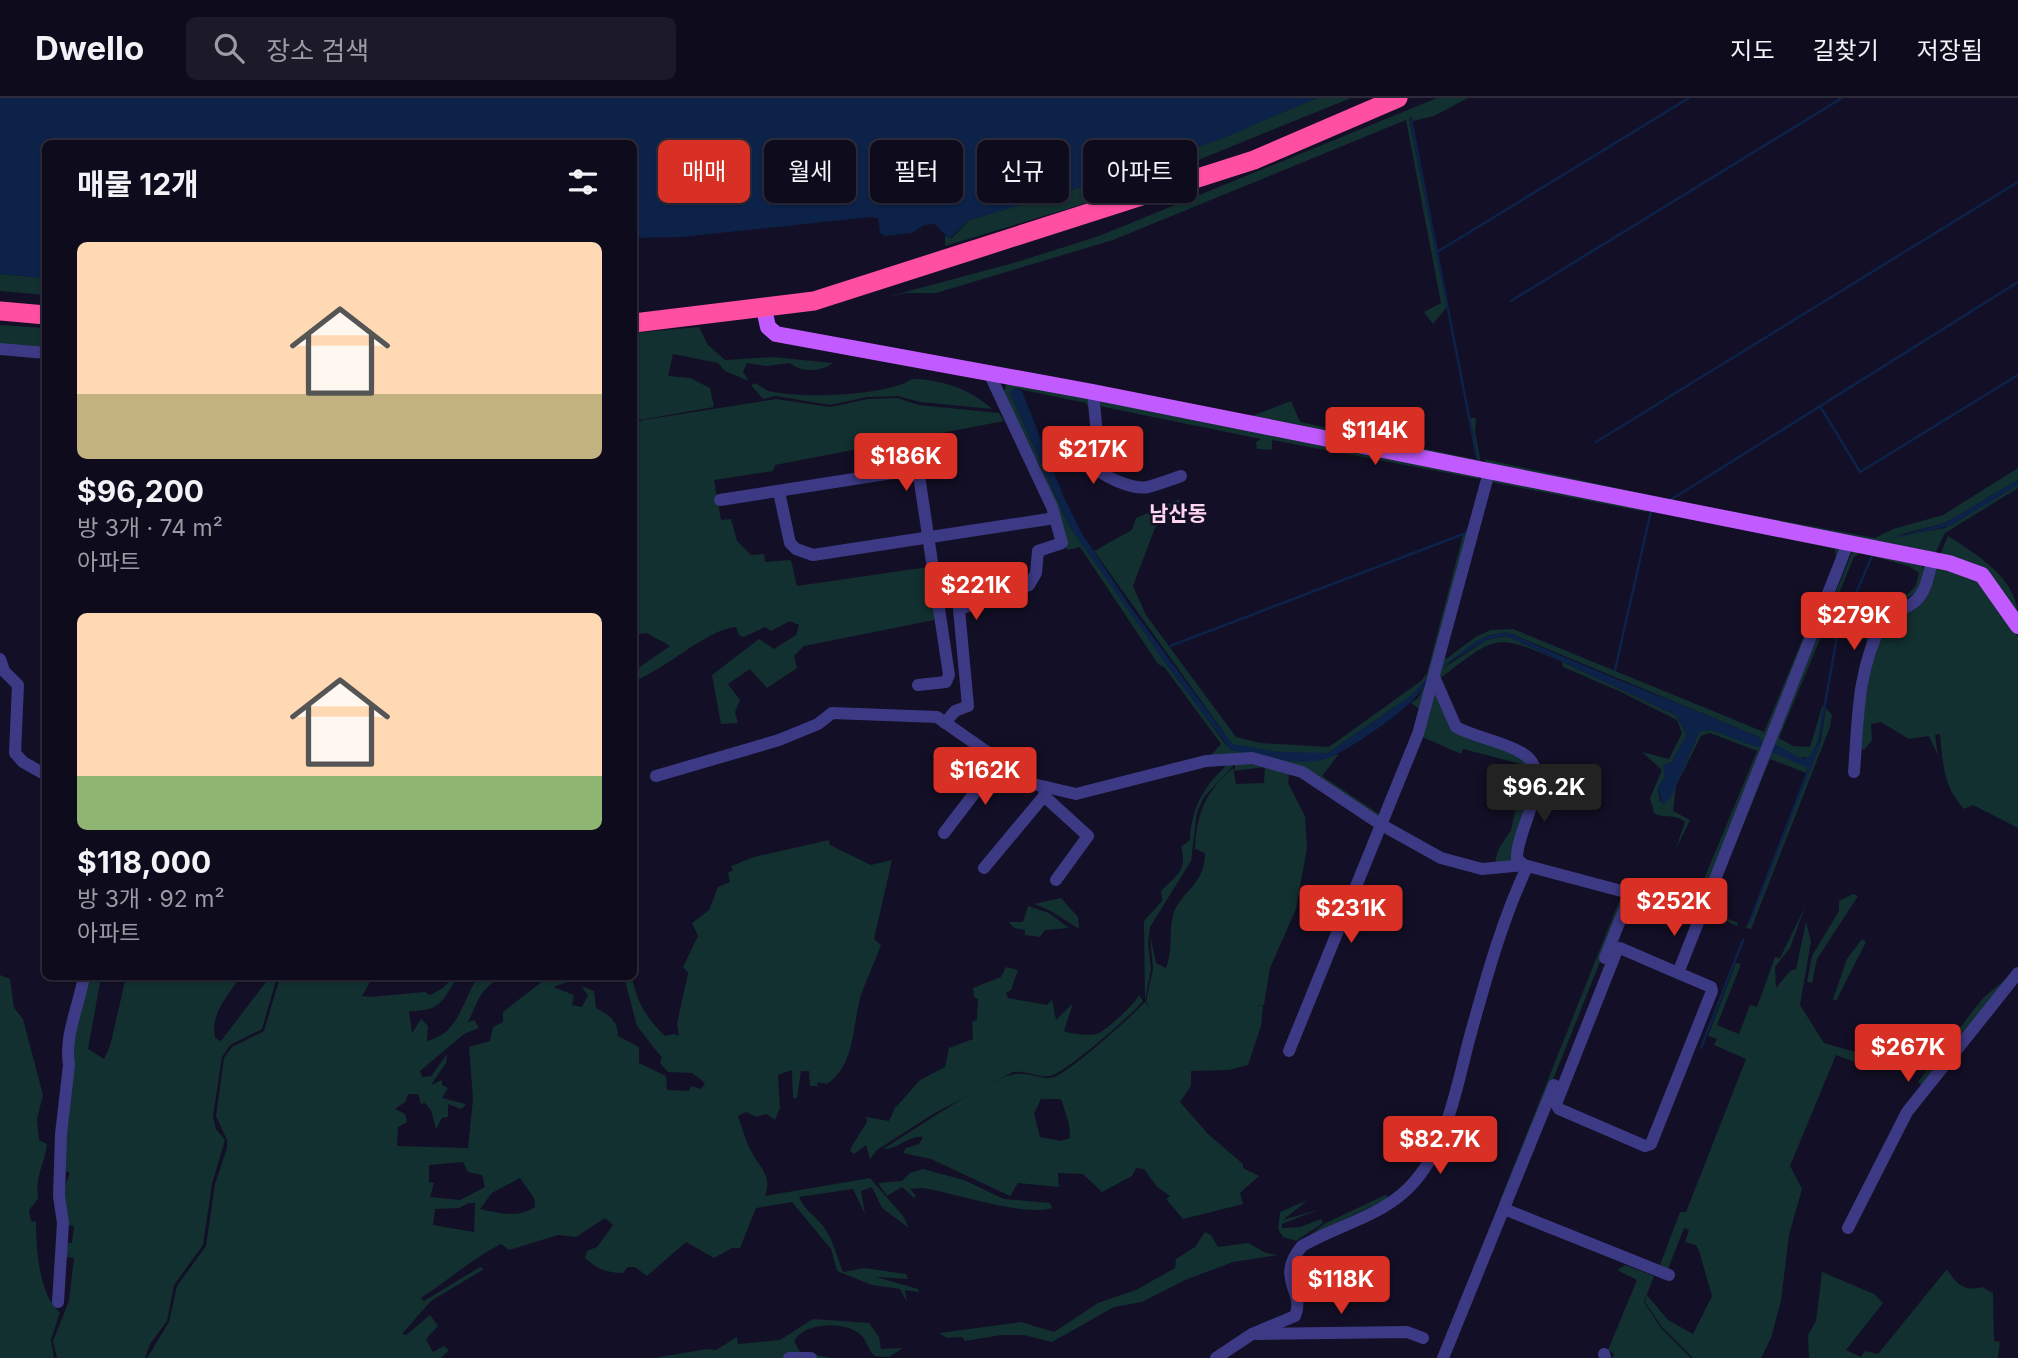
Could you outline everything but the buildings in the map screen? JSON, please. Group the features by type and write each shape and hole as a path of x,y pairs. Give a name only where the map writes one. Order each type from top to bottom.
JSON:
{"highway":[{"path":"637,323 814,301 1254,160 1398,98"},
{"path":"0,311 42,315"}],"main road":[{"path":"764,309 768,327 776,334 1093,392 1961,566 1982,575 2018,626"}],"street":[{"path":"0,349 42,354"},
{"path":"945,723 955,711 968,706 959,609 1020,590 1033,581 1038,551 1062,543 1055,518 990,375"},
{"path":"1093,392 1098,446 1091,464 1095,468 1121,481 1146,487 1181,476"},
{"path":"720,500 918,469 949,675 946,682 918,685"},
{"path":"1289,1051 1418,734 1489,472"},
{"path":"779,492 790,543 805,554 1055,518"},
{"path":"1678,973 1848,543"},
{"path":"1854,772 1857,708 1874,644 1887,617 1914,603 1921,595 1932,560"},
{"path":"0,659 4,671 18,685 15,753 23,762 42,773"},
{"path":"1434,677 1456,727 1520,751 1531,758 1536,769 1529,815 1517,851 1517,859 1525,866"},
{"path":"656,776 779,740 840,712 937,717 1044,793 1088,835 1056,880"},
{"path":"1044,793 1076,794 1206,761 1252,758 1302,772 1380,824 1456,863 1494,870 1525,866 1586,879 1700,919"},
{"path":"944,833 999,761"},
{"path":"984,868 1044,793"},
{"path":"1216,1358 1252,1334 1297,1312 1289,1272 1293,1258 1303,1245 1389,1204 1411,1186 1430,1163 1444,1126 1483,990 1525,866"},
{"path":"1443,1358 1631,893"},
{"path":"1620,948 1678,973 1711,986 1712,991 1651,1144 1645,1146 1559,1109 1556,1104 1617,950 1620,948"},
{"path":"1849,1228 1907,1112 2018,973"},
{"path":"58,1302 63,1223 59,1196 69,1065 66,1049 79,1006 83,980"},
{"path":"1504,1209 1669,1275"},
{"path":"1252,1334 1407,1332 1423,1338"},
{"path":"789,1358 811,1358"}],"green space":[{"path":"1317,98 1351,98 1197,160 1197,144"},
{"path":"1437,98 1468,98 1434,116 1413,121 1412,117 1409,118 1447,307 1433,324 1424,312 1441,303 1406,120 1113,240 936,293 905,293 879,299 1017,262 1099,236 1180,203 1197,203 1197,196"},
{"path":"1083,186 1083,203 1087,203 945,246 945,236 952,238 969,220 1027,203 1069,203 1069,191"},
{"path":"0,274 42,278 42,295 0,291"},
{"path":"0,325 42,328 42,348 0,344"},
{"path":"699,327 708,345 725,360 772,357 833,363 812,370 790,363 766,366 747,363 743,372 749,381 725,371 718,363 673,354 668,376 690,378 710,388 714,407 637,420 637,333"},
{"path":"912,379 955,386 992,409 920,402 898,396 867,397 830,405 776,396 763,399 751,385 755,383 769,391 782,393 821,395 884,389"},
{"path":"1007,383 1088,397 1090,411 1086,403 1014,388 1011,395 1068,524 1226,745 1297,759 1325,758 1339,754 1322,776 1379,814 1377,817 1311,776 1210,756 1221,744 1165,668 1158,664 1080,547 1067,550 1058,509 1003,394"},
{"path":"897,398 919,405 999,413 1004,421 775,465 773,471 714,480 721,520 731,519 737,541 751,555 764,554 765,562 791,560 797,586 928,567 939,619 804,646 794,656 797,668 767,688 750,669 728,684 740,700 735,712 738,723 721,724 712,675 759,639 774,649 796,635 799,625 790,621 771,631 765,627 744,637 739,635 736,627 724,630 637,680 637,669 670,646 647,633 637,635 637,423 776,399 830,407 868,399"},
{"path":"1100,401 1478,475 1479,479 1272,440 1272,450 1257,449 1256,442 1261,439 1099,406"},
{"path":"1291,401 1300,422 1478,460 1470,418 1476,418 1475,431 1481,464 1249,417"},
{"path":"1484,459 1671,500 1875,538 1893,529 1943,515 2018,468 2018,480 1945,523 1895,536 1945,528 2018,485 2018,488 1945,533 1935,554 1487,465"},
{"path":"1494,479 1841,546 1836,559 1835,549 1648,510 1646,512 1491,482"},
{"path":"1180,499 1177,515 1165,516 1155,528 1133,586 1146,615 1236,737 1261,743 1329,747 1421,681 1427,673 1463,535 1467,533 1422,711 1411,703 1418,698 1428,679 1412,695 1328,753 1243,749 1232,744 1094,551 1132,530 1136,518"},
{"path":"1948,536 1994,569 2003,579 2016,603 2018,617 1980,567 1940,555"},
{"path":"1853,550 1921,563 1924,580 1916,591 1888,616 1857,698 1854,696 1855,688 1864,658 1866,636 1857,630 1874,597 1908,594 1916,585 1919,573 1909,566 1860,553 1854,557 1779,738 1793,746 1810,747 1823,704 1819,739 1809,757 1798,758 1774,744"},
{"path":"1934,565 1976,580 2018,637 2018,828 1973,805 1964,809 1948,783 1940,734 1935,735 1938,756 1929,736 1909,739 1881,722 1871,724 1872,740 1864,750 1857,745 1873,656 1886,625 1913,606"},
{"path":"1833,566 1763,743 1759,737 1509,633 1481,639 1442,669 1486,640 1507,636 1676,715 1687,735 1671,763 1664,765 1665,777 1658,788 1660,802 1671,792 1699,731 1712,730 1761,747 1699,907 1694,912 1536,865 1631,887 1637,887 1639,882 1688,902 1695,901 1757,751 1710,733 1701,736 1676,786 1673,811 1690,820 1675,851 1685,822 1654,813 1650,798 1662,770 1642,752 1669,759 1682,733 1677,720 1563,667 1562,662 1522,646 1497,643 1486,646 1439,679 1442,654 1446,659 1477,636 1491,630 1513,629 1764,732"},
{"path":"1435,691 1452,724 1518,752 1533,772 1514,860 1495,863 1498,850 1511,830 1525,765 1463,749 1461,754 1420,736"},
{"path":"1826,708 1832,715 1830,727 1751,929 1746,928 1820,745"},
{"path":"1771,752 1808,767 1806,773 1770,759 1710,907 1716,914 1738,923 1737,926 1707,912"},
{"path":"1232,762 1233,766 1204,797 1197,812 1191,861 1150,927 1148,944 1151,969 1145,1000 1144,921 1162,901 1161,891 1182,867 1181,847 1190,840 1193,819 1200,800 1210,783 1225,767 1222,763"},
{"path":"1236,762 1290,770 1288,783 1305,816 1307,848 1296,909 1270,968 1264,1005 1259,1006 1263,1006 1261,1026 1248,1065 1229,1070 1191,1071 1191,1086 1180,1102 1208,1134 1243,1164 1243,1168 1259,1176 1240,1193 1243,1204 1183,1219 1166,1199 1170,1196 1157,1187 1144,1169 1136,1168 1132,1176 1102,1192 1083,1174 1058,1173 1059,1187 1018,1183 1010,1196 931,1159 903,1153 906,1148 919,1144 923,1137 883,1149 956,1102 1002,1078 1025,1074 1048,1078 1062,1073 1101,1043 1145,1002 1150,1008 1146,1001 1153,969 1150,935 1156,963 1166,968 1173,915 1176,907 1197,881 1204,864 1205,853 1195,849 1204,804 1216,785 1233,768 1236,784 1264,783 1265,767 1234,771","holes":["1041,1099 1061,1099 1069,1124 1070,1138 1061,1141 1040,1137 1034,1114"]},
{"path":"829,840 830,845 871,865 892,860 874,939 881,945 861,995 852,1043 843,1066 827,1084 818,1082 817,1086 810,1086 809,1071 801,1071 797,1098 793,1098 792,1070 778,1075 780,1108 775,1120 766,1114 756,1117 746,1112 738,1116 748,1145 766,1177 765,1196 870,1178 903,1216 909,1228 882,1208 872,1187 861,1191 865,1214 853,1189 799,1197 827,1233 843,1272 864,1268 906,1274 908,1279 876,1277 918,1289 919,1292 905,1290 907,1302 900,1289 872,1285 837,1271 831,1249 792,1202 756,1208 740,1248 732,1248 714,1258 686,1242 647,1276 635,1267 628,1267 623,1273 607,1271 585,1258 587,1251 597,1247 613,1225 605,1218 576,1237 558,1235 509,1250 501,1244 421,1298 424,1301 480,1267 484,1269 431,1301 402,1334 406,1335 430,1315 438,1326 426,1339 433,1352 444,1346 449,1350 441,1358 147,1358 169,1322 177,1286 206,1246 215,1184 227,1148 227,1140 216,1116 224,1058 232,1047 264,1031 279,980 371,980 362,996 370,997 425,992 430,995 443,988 450,980 456,980 439,1004 419,1011 409,1011 412,1033 421,1019 428,1026 427,1041 447,1031 459,1015 476,980 496,980 483,993 468,1022 474,1020 479,1028 464,1034 420,1071 422,1077 431,1076 447,1054 446,1063 431,1085 442,1080 442,1085 448,1088 442,1098 466,1104 461,1109 448,1104 448,1117 442,1118 436,1129 431,1110 425,1103 421,1104 418,1094 408,1094 405,1102 395,1109 405,1114 407,1122 398,1127 397,1146 468,1148 473,1099 469,1047 490,1041 493,1027 503,1022 503,1012 544,980 568,980 553,987 574,995 572,1005 582,1007 588,995 581,986 594,991 596,1008 612,1019 618,1036 639,1047 639,1063 666,1076 667,1090 689,1091 691,1086 701,1089 705,1083 692,1073 668,1072 660,1063 662,1058 637,1026 625,980 633,980 643,1009 658,1029 665,1036 679,1036 677,1024 688,973 683,967 698,936 692,923 709,910 718,887 730,882 728,873 733,870 731,866 754,857","holes":["463,1162 468,1172 482,1175 485,1187 460,1200 430,1197 434,1183 429,1182 429,1165","520,1178 534,1198 535,1207 515,1214 480,1209 492,1193","475,1203 474,1232 433,1225 435,1209 459,1208"]},
{"path":"1853,894 1858,896 1817,959 1812,983 1807,982 1812,956 1839,911 1839,901"},
{"path":"1621,896 1621,909 1503,1205 1499,1203"},
{"path":"1061,898 1078,917 1079,929 1051,911 1034,904"},
{"path":"1028,906 1049,913 1069,928 1045,930 1040,937 1025,935 1025,930 1014,928 1009,922 1023,922"},
{"path":"1805,907 1790,948 1775,967 1776,988 1790,971 1796,969 1806,922 1811,941 1800,1005 1824,1043 1855,1052 1858,1058 1855,1062 1836,1055 1790,1166 1802,1189 1789,1235 1781,1301 1771,1338 1761,1358 1693,1358 1662,1327 1645,1302 1647,1295 1668,1320 1693,1334 1712,1296 1696,1245 1685,1242 1689,1230 1684,1228 1668,1269 1660,1265 1680,1212 1686,1212 1746,1059 1714,1045 1717,1039 1708,1036 1736,963 1741,964 1717,1025 1739,1034 1750,1005 1757,1007 1775,957 1780,958"},
{"path":"1862,939 1866,942 1836,1001 1833,999 1847,959"},
{"path":"1006,967 1018,970 1011,990 1006,993 1008,998 1047,1005 1052,1000 1056,1020 1073,1003 1064,1031 1067,1032 1097,1034 1120,1016 1139,995 1143,1001 1098,1043 1058,1073 1046,1076 1013,1072 933,1114 877,1150 870,1159 866,1145 854,1154 850,1151 867,1122 866,1117 889,1121 895,1108 920,1080 945,1067 949,1048 973,1039 972,1022 977,1020 978,999 974,997 973,988 1001,977"},
{"path":"2013,973 1923,1086 1918,1082 1983,998"},
{"path":"0,975 10,979 14,1008 23,1019 43,1095 37,1119 39,1140 47,1144 39,1177 38,1199 29,1210 31,1221 36,1222 43,1283 47,1295 60,1312 51,1340 54,1358 0,1358"},
{"path":"86,980 100,980 88,1049 104,1059 110,1046 125,980 238,980 221,1005 215,1020 215,1038 221,1041 266,982 276,980 262,1029 230,1045 222,1057 213,1116 216,1129 225,1140 212,1184 203,1245 174,1285 167,1321 150,1344 145,1358 57,1358 53,1341 69,1301 74,1258 64,1257 65,1242 72,1243 74,1226 67,1225 61,1196 70,1173 66,1171 65,1121 77,1025"},
{"path":"923,1169 964,1180 1004,1199 1050,1203 1052,1208 1040,1210 1007,1207 923,1188 910,1189 916,1196 914,1198 902,1187 887,1196 878,1183 902,1181 910,1173"},
{"path":"1385,1195 1390,1198 1310,1235 1324,1224"},
{"path":"1308,1200 1283,1220 1320,1209 1282,1224 1282,1228 1300,1227 1321,1219 1323,1223 1296,1241 1283,1237 1278,1229 1280,1212"},
{"path":"1205,1232 1211,1235 1218,1247 1248,1243 1266,1253 1278,1255 1233,1262 1185,1280 1142,1302 1114,1307 1052,1342 1024,1335 1001,1335 965,1341 962,1337 947,1338 939,1333 1021,1322 1054,1332 1098,1303 1136,1290 1175,1268 1176,1259 1195,1247"},
{"path":"1625,1265 1654,1276 1644,1302 1661,1328 1691,1358 1612,1358 1614,1354 1608,1350 1637,1280 1617,1270"},
{"path":"1947,1269 1961,1286 1982,1287 1993,1293 1994,1341 2000,1342 1998,1358 1809,1358 1808,1335 1816,1321 1822,1272 1874,1294 1883,1303 1846,1350 1861,1357 1865,1351 1878,1354"},
{"path":"813,1319 869,1323 879,1337 881,1349 903,1348 889,1357 875,1356 860,1334 835,1325 806,1330 794,1341 800,1352 832,1358 654,1358 707,1349 716,1350 737,1337 738,1344 780,1340"}],"water":[{"path":"0,98 1317,98 1197,147 1197,140 1083,140 1083,186 1069,191 1069,140 977,140 977,203 1027,203 969,220 949,239 935,224 924,225 912,233 885,236 880,233 878,218 871,217 682,237 637,238 637,140 42,140 42,278 0,274"},
{"path":"1014,388 1022,391 1063,495 1081,532 1130,606 1232,744 1279,752 1328,753 1412,695 1427,678 1414,699 1383,725 1349,748 1323,760 1289,761 1231,750 1168,667 1068,524 1011,395 1010,391"},
{"path":"2018,480 2018,485 1950,526 1885,540 1945,523"},
{"path":"1499,633 1509,633 1759,737 1763,743 1761,747 1756,747 1712,730 1700,731 1671,797 1663,805 1658,788 1665,777 1663,765 1671,763 1687,734 1676,715 1507,636 1486,640 1440,668 1478,640"},
{"path":"1819,741 1820,745 1750,924 1748,923 1808,768 1771,752 1774,744 1803,759 1809,757"}],"waterway":[{"path":"1437,252 1689,98"},
{"path":"1511,301 1842,98"},
{"path":"1411,119 1477,458"},
{"path":"1596,442 2018,182"},
{"path":"1672,499 2018,282"},
{"path":"1820,406 1860,472 2018,375"},
{"path":"1615,670 1651,511"},
{"path":"1170,646 1466,533 1468,528"},
{"path":"1818,743 1837,637 1872,556"},
{"path":"1701,1048 1743,940"}],"district":[{"name":"남산동","path":"1178,514"}]}
